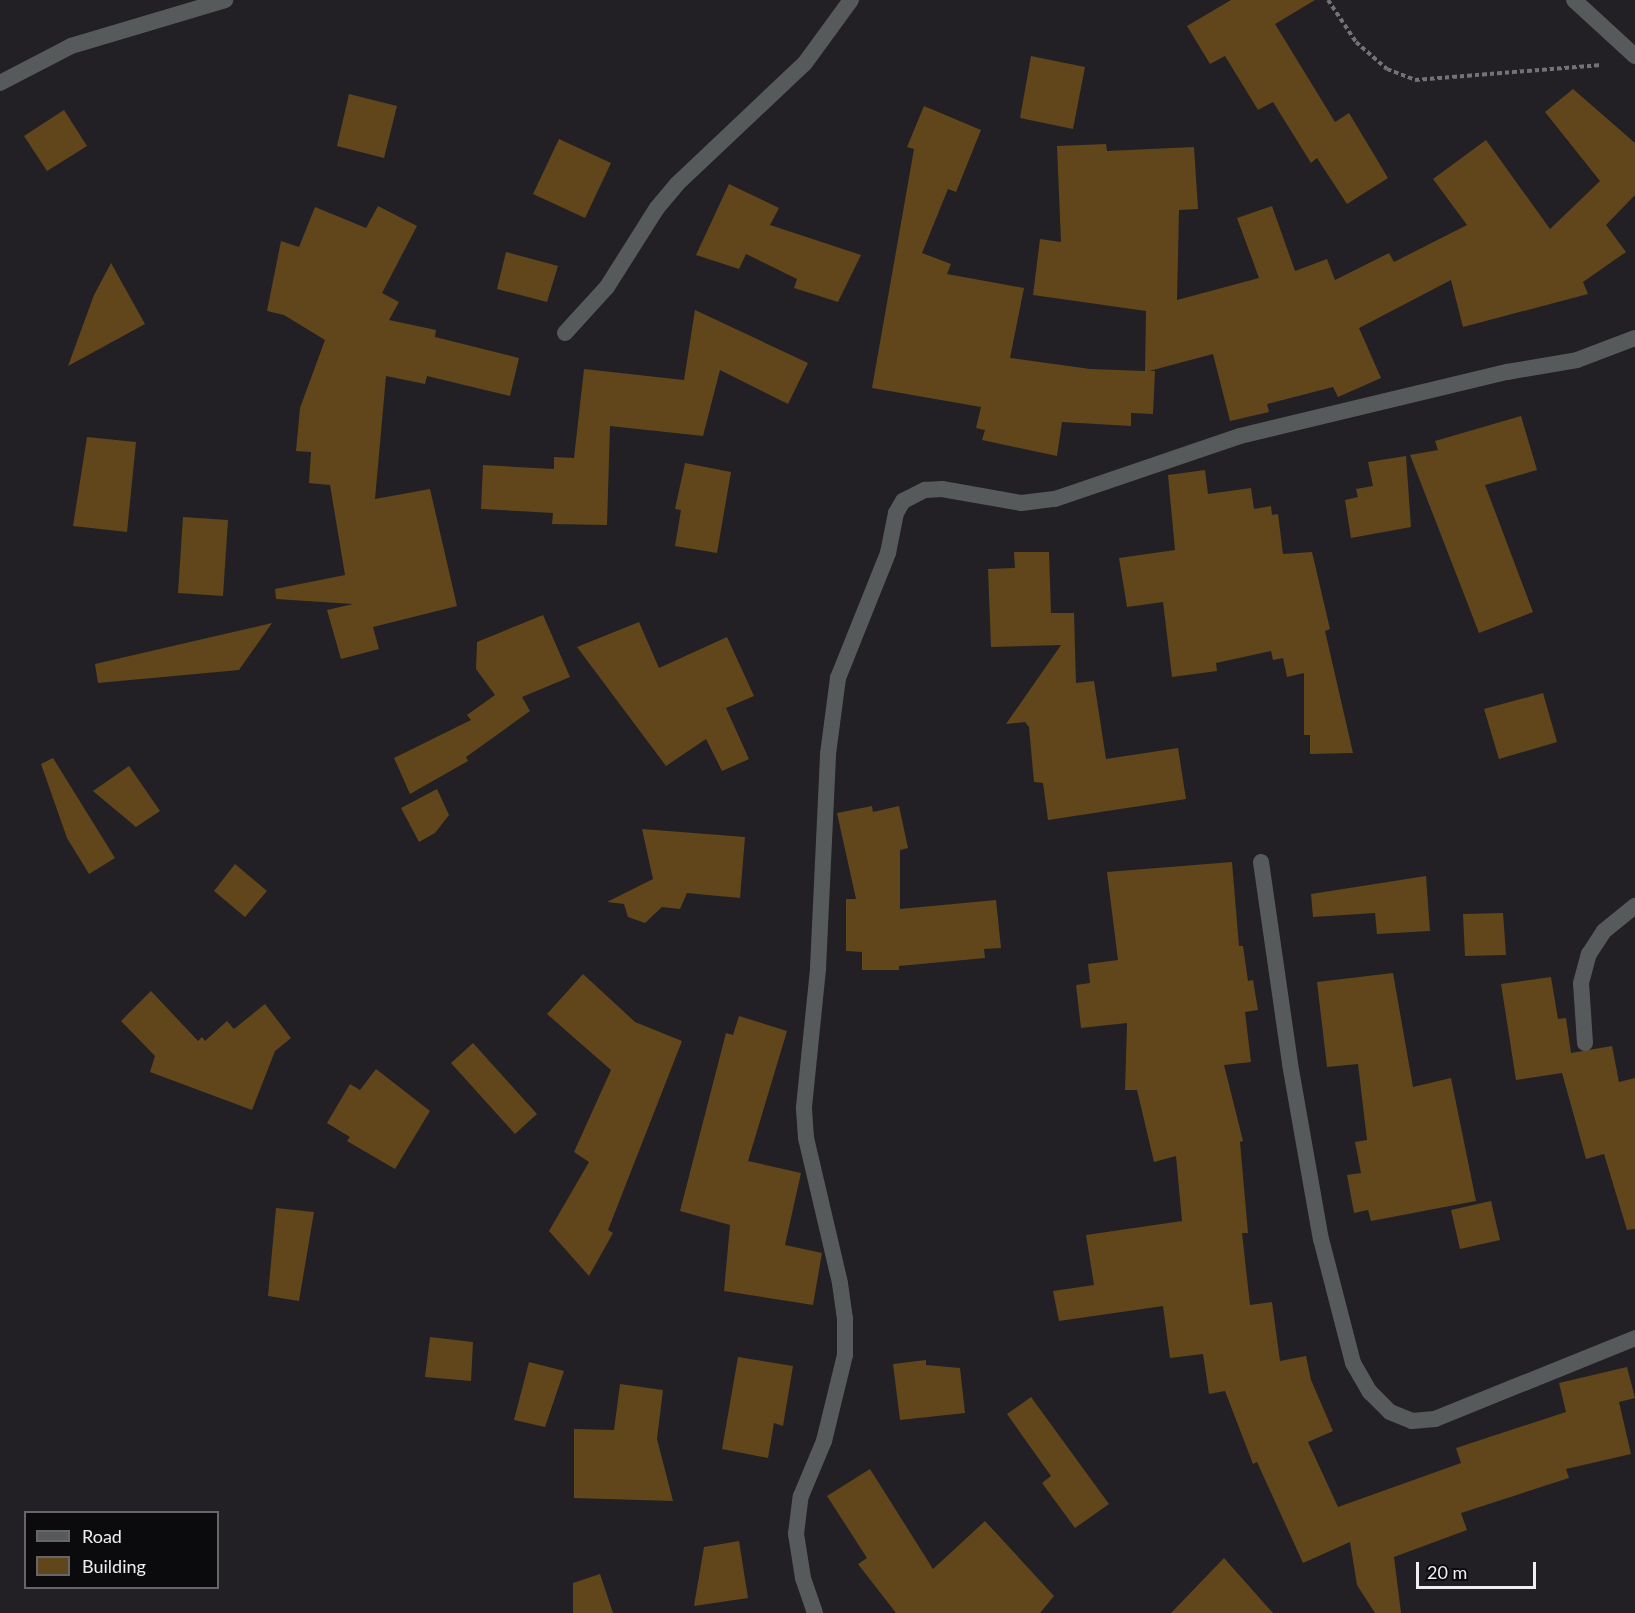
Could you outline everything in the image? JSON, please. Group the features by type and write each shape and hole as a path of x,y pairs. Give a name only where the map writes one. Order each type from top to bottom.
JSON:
{"street":[{"path":"0,83 71,46 225,0"},
{"path":"565,333 607,287 670,192 805,63 851,0"},
{"path":"1574,0 1635,56"},
{"path":"814,1613 803,1578 796,1534 801,1496 834,1406 845,1337 840,1283 806,1138 804,1107 820,936 828,754 838,678 888,553 896,513 903,501 925,490 942,489 1021,503 1055,499 1240,436 1507,372 1578,360 1635,338"},
{"path":"1261,862 1290,1064 1321,1239 1353,1362 1370,1392 1390,1412 1412,1421 1435,1419 1635,1338"},
{"path":"1585,1043 1581,982 1589,954 1604,931 1635,906"}],"path":[{"path":"1328,0 1356,42 1387,69 1415,80 1611,65"}],"building":[{"path":"1231,0 1315,0 1275,24 1335,122 1349,113 1388,178 1347,204 1317,158 1311,163 1273,102 1258,110 1225,56 1210,64 1187,26"},
{"path":"1031,56 1085,67 1073,129 1020,118"},
{"path":"1573,89 1635,143 1635,195 1606,225 1626,252 1583,282 1588,294 1463,327 1451,280 1359,328 1381,378 1338,397 1333,387 1267,404 1269,412 1230,421 1213,354 1149,371 1155,371 1153,414 1131,413 1131,426 1062,422 1057,456 982,440 985,430 976,428 981,407 872,388 914,149 907,147 924,106 981,130 956,192 948,189 922,253 951,264 947,274 1024,288 1010,358 1090,369 1145,371 1146,311 1033,295 1040,239 1061,242 1057,146 1106,144 1107,151 1194,147 1198,209 1179,210 1177,300 1259,278 1237,218 1272,206 1295,271 1327,259 1335,280 1389,253 1394,262 1467,225 1433,179 1486,140 1550,229 1600,181 1545,112"},
{"path":"349,94 397,106 384,158 337,146"},
{"path":"64,110 87,146 47,171 24,136"},
{"path":"559,139 611,163 585,218 533,194"},
{"path":"729,184 779,208 770,225 861,255 838,302 794,288 797,279 746,254 739,269 696,255"},
{"path":"378,206 417,226 382,293 399,302 389,320 436,330 435,337 519,358 510,396 427,376 425,384 386,376 375,499 430,489 457,606 373,627 379,649 341,659 327,610 353,604 276,599 275,589 345,575 330,485 309,483 311,452 296,451 300,408 325,340 284,315 267,311 281,241 299,247 315,207 366,228"},
{"path":"506,252 558,266 547,302 497,289"},
{"path":"111,263 145,324 68,366 94,295"},
{"path":"695,310 808,363 788,404 720,370 703,436 610,426 607,525 552,524 553,513 481,509 483,465 554,469 554,457 574,458 584,369 684,380"},
{"path":"1521,416 1537,470 1485,485 1533,612 1479,633 1410,455 1438,450 1435,441"},
{"path":"87,437 136,442 127,532 73,526"},
{"path":"1406,456 1411,527 1351,538 1345,500 1358,497 1356,489 1373,486 1368,462"},
{"path":"685,463 731,472 717,553 675,546 681,510 675,509"},
{"path":"1205,470 1208,494 1251,488 1254,509 1271,506 1272,515 1278,514 1283,554 1312,552 1330,629 1325,631 1353,753 1310,754 1310,735 1304,735 1304,673 1287,677 1283,658 1273,660 1271,651 1216,663 1217,671 1172,677 1163,602 1127,607 1119,558 1175,550 1168,475"},
{"path":"183,517 228,520 223,596 178,593"},
{"path":"1014,552 1049,552 1051,613 1074,613 1076,683 1094,681 1106,759 1178,748 1186,799 1048,820 1043,783 1034,782 1029,727 1025,722 1006,724 1061,645 991,647 988,569 1015,568"},
{"path":"543,615 570,677 522,697 530,711 466,757 468,761 410,794 394,758 471,720 467,715 495,695 476,669 477,642"},
{"path":"639,622 659,668 727,637 754,696 726,708 749,759 722,771 706,739 666,766 577,647"},
{"path":"272,623 239,670 98,683 95,664"},
{"path":"1543,693 1557,742 1499,759 1484,709"},
{"path":"53,758 115,858 89,874 67,838 41,764"},
{"path":"129,766 160,811 136,827 93,791"},
{"path":"437,789 449,815 435,833 419,842 401,808"},
{"path":"872,806 873,812 899,806 908,848 900,850 900,909 996,900 1001,948 984,949 985,958 899,966 899,970 862,970 862,952 846,951 846,899 856,899 837,813"},
{"path":"642,829 745,837 740,898 687,893 680,909 662,907 645,923 628,917 624,904 607,902 653,879"},
{"path":"1232,862 1239,946 1243,946 1248,981 1253,980 1258,1010 1245,1012 1251,1062 1224,1065 1243,1141 1240,1142 1248,1233 1242,1233 1250,1305 1272,1302 1280,1361 1306,1356 1311,1380 1333,1431 1308,1442 1338,1507 1461,1463 1456,1448 1566,1412 1559,1383 1627,1367 1635,1398 1619,1402 1631,1454 1566,1469 1569,1478 1461,1513 1467,1530 1394,1557 1401,1613 1375,1613 1357,1585 1350,1542 1303,1563 1257,1462 1253,1464 1225,1391 1209,1394 1203,1354 1170,1358 1163,1306 1059,1321 1053,1291 1094,1285 1086,1235 1182,1221 1176,1156 1154,1162 1137,1090 1125,1090 1127,1023 1081,1028 1076,985 1090,983 1088,964 1118,960 1107,872"},
{"path":"235,864 267,891 245,917 214,891"},
{"path":"1426,876 1430,931 1377,934 1375,913 1313,917 1311,894"},
{"path":"1503,913 1506,955 1465,956 1463,914"},
{"path":"1393,973 1413,1087 1451,1078 1476,1201 1371,1221 1368,1210 1354,1213 1347,1175 1361,1173 1355,1142 1367,1140 1358,1064 1327,1067 1317,982"},
{"path":"583,974 635,1022 682,1041 608,1230 613,1233 589,1276 549,1231 589,1162 574,1152 611,1070 547,1014"},
{"path":"1551,977 1558,1019 1566,1018 1571,1053 1612,1046 1619,1082 1635,1078 1635,1229 1627,1230 1604,1154 1586,1159 1562,1073 1516,1080 1501,984"},
{"path":"151,991 198,1041 202,1037 205,1041 227,1021 234,1029 265,1004 291,1038 275,1051 252,1110 150,1072 155,1056 121,1021"},
{"path":"739,1016 787,1031 748,1161 801,1173 785,1245 822,1253 813,1305 724,1291 730,1225 680,1211 726,1033 733,1035"},
{"path":"473,1043 537,1114 515,1134 451,1063"},
{"path":"376,1069 430,1111 395,1169 347,1141 350,1137 327,1123 350,1084 360,1090"},
{"path":"1491,1201 1500,1240 1460,1249 1451,1210"},
{"path":"276,1208 314,1212 299,1301 268,1296"},
{"path":"430,1337 473,1342 471,1381 425,1377"},
{"path":"738,1357 793,1366 783,1426 774,1423 768,1458 722,1449"},
{"path":"926,1360 926,1365 960,1368 965,1413 900,1420 893,1364"},
{"path":"529,1362 564,1371 545,1427 514,1420"},
{"path":"620,1384 663,1390 657,1439 673,1501 574,1498 574,1429 614,1430"},
{"path":"1031,1397 1109,1504 1075,1528 1042,1483 1051,1476 1007,1414"},
{"path":"870,1469 933,1569 985,1521 1054,1596 1040,1613 896,1613 858,1564 867,1558 827,1496"},
{"path":"739,1541 748,1598 694,1606 704,1547"},
{"path":"1224,1558 1273,1613 1171,1613"},
{"path":"600,1574 613,1613 573,1613 573,1583"}]}
